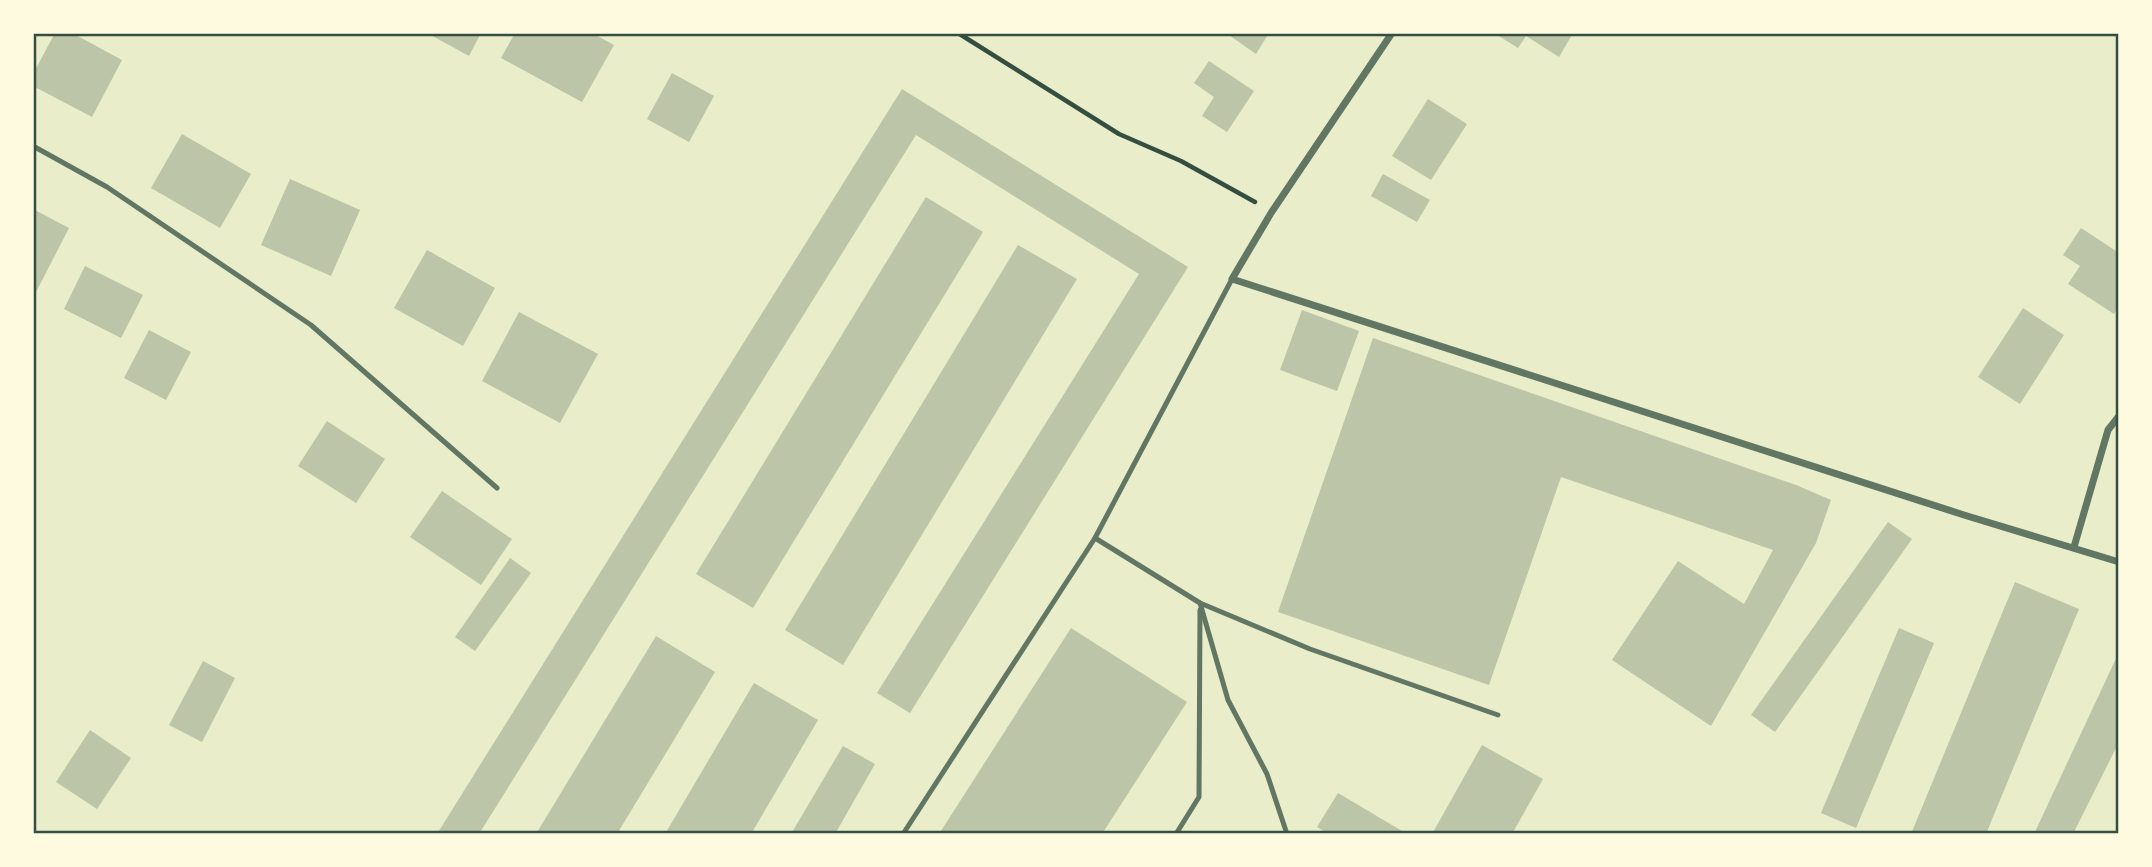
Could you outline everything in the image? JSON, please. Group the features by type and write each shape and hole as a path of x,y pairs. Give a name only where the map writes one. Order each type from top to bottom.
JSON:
{"street":[{"path":"1392,33 1271,213 1232,279 1951,511 2119,562"},
{"path":"2074,547 2108,430 2119,416"}],"lane":[{"path":"33,146 107,187 310,325 498,488"},
{"path":"903,834 1095,538 1232,279"},
{"path":"1095,538 1200,603 1310,649 1498,715"},
{"path":"1176,834 1199,797 1200,603"},
{"path":"1200,603 1228,700 1267,774 1287,834"}],"path":[{"path":"958,33 1069,100 1119,134 1181,161 1271,213"}],"building":[{"path":"55,33 72,33 122,60 92,117 33,86 33,74"},
{"path":"427,33 481,33 469,56"},
{"path":"515,33 592,33 614,45 582,102 501,58"},
{"path":"1226,33 1269,33 1256,54"},
{"path":"1494,33 1573,33 1559,57 1526,36 1518,48"},
{"path":"1209,61 1254,91 1227,132 1202,116 1214,97 1194,83"},
{"path":"672,73 714,96 689,142 647,119"},
{"path":"902,89 1188,267 910,713 877,693 1139,274 916,135 479,834 437,834"},
{"path":"1428,99 1467,124 1431,180 1392,156"},
{"path":"182,134 251,174 220,228 151,188"},
{"path":"1383,174 1430,200 1417,222 1371,196"},
{"path":"290,179 360,210 331,276 261,245"},
{"path":"926,197 983,232 753,608 696,574"},
{"path":"33,209 69,228 36,292 33,290"},
{"path":"2081,228 2119,253 2119,306 2114,314 2068,284 2080,266 2063,255"},
{"path":"1018,245 1077,279 843,665 785,630"},
{"path":"427,250 495,288 463,346 394,308"},
{"path":"85,266 143,295 121,338 64,309"},
{"path":"2023,308 2064,335 2020,404 1978,377"},
{"path":"1302,310 1359,331 1337,391 1280,370"},
{"path":"519,312 598,354 560,423 482,381"},
{"path":"149,330 191,352 166,400 124,378"},
{"path":"1373,338 1796,485 1831,500 1816,543 1711,726 1612,660 1678,561 1744,604 1773,550 1561,477 1489,685 1278,612"},
{"path":"327,421 385,459 356,503 298,466"},
{"path":"442,491 512,539 481,585 410,537"},
{"path":"1888,522 1912,539 1775,732 1751,715"},
{"path":"510,558 531,573 475,651 455,637"},
{"path":"2015,582 2079,609 1986,834 1911,834"},
{"path":"1071,628 1187,702 1102,834 939,834"},
{"path":"1899,628 1934,643 1856,828 1821,813"},
{"path":"656,636 715,672 617,834 536,834"},
{"path":"2119,652 2119,742 2073,834 2034,834"},
{"path":"203,661 235,678 202,742 169,725"},
{"path":"754,683 818,720 751,834 665,834"},
{"path":"90,730 131,758 97,809 56,782"},
{"path":"1482,745 1543,779 1512,834 1432,834"},
{"path":"843,746 875,764 835,834 791,834"},
{"path":"1338,793 1407,834 1329,834 1317,827"}]}
